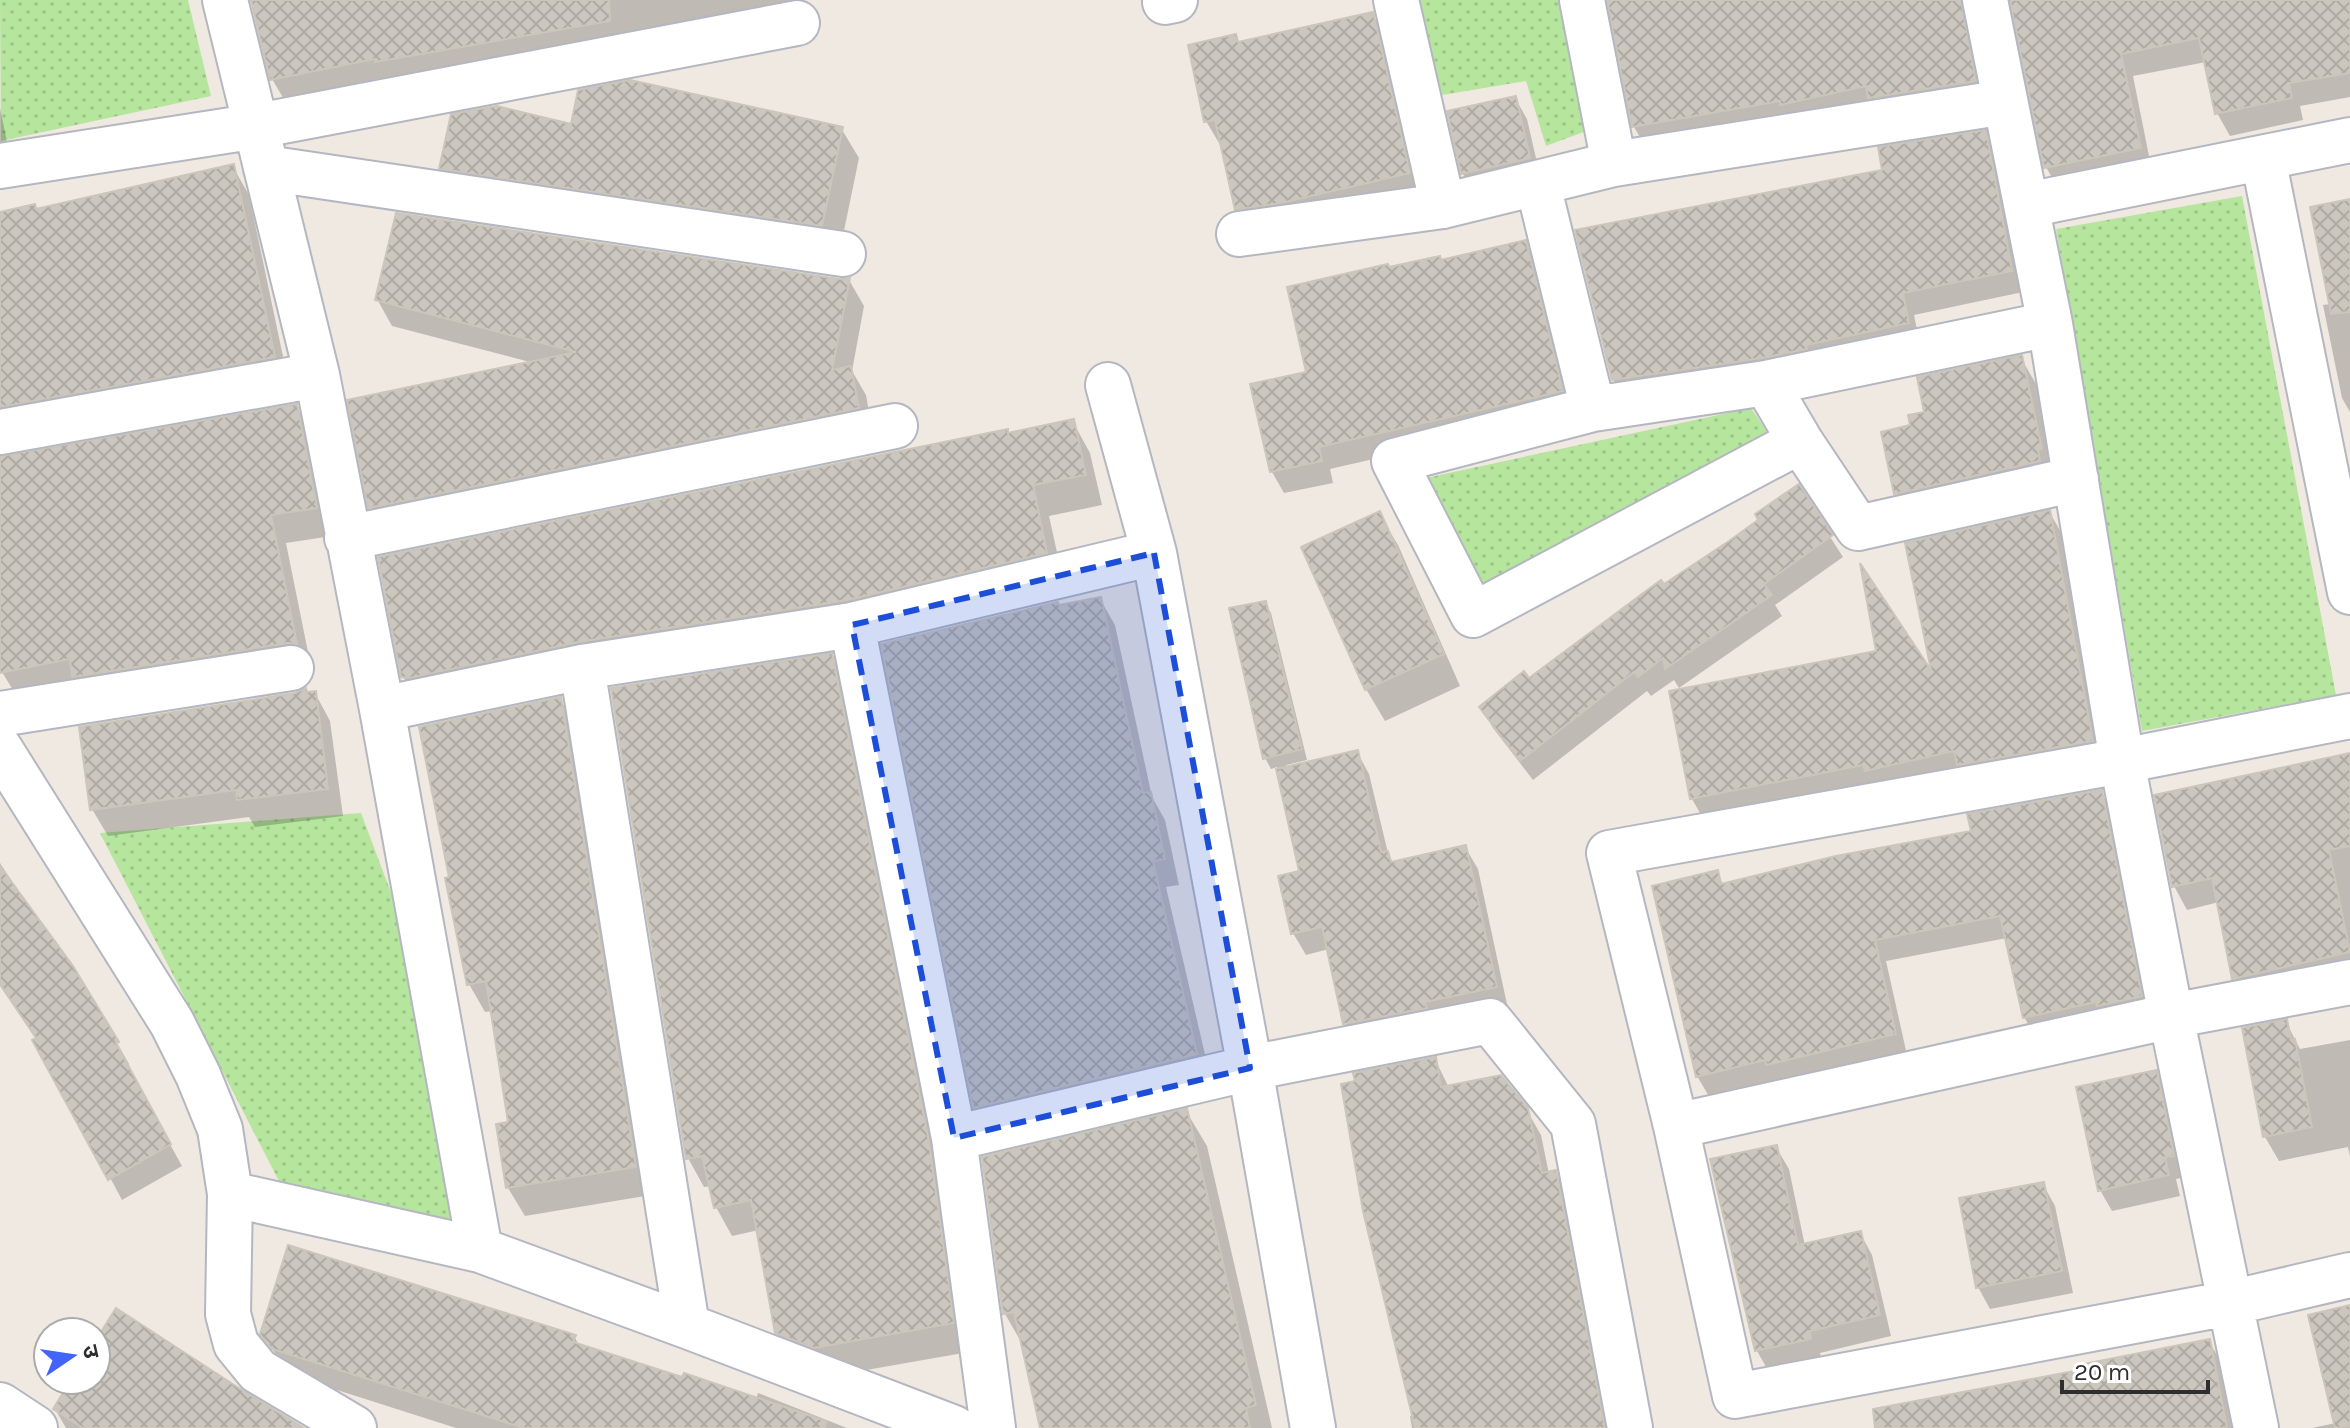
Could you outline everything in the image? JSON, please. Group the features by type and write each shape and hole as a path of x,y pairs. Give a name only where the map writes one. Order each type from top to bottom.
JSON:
{"street":[{"path":"225,0 317,375 382,709 480,1250"},
{"path":"1396,0 1443,206"},
{"path":"1582,0 1614,164"},
{"path":"1985,0 2050,324 2122,761 2256,1428"},
{"path":"0,166 257,126 797,23"},
{"path":"1239,234 1443,206 1614,164 2005,102"},
{"path":"2027,205 2350,140"},
{"path":"2263,158 2335,438 2350,592"},
{"path":"266,168 843,254"},
{"path":"1538,185 1593,409"},
{"path":"1800,441 1473,615 1394,461 1593,409 1766,383 2050,324"},
{"path":"0,432 317,375"},
{"path":"1766,383 1858,528 2076,479"},
{"path":"1108,385 1154,553 1313,1428"},
{"path":"347,538 895,426"},
{"path":"382,709 582,667 852,625 1154,553"},
{"path":"852,625 954,1138 993,1428"},
{"path":"582,667 687,1326"},
{"path":"0,714 291,668"},
{"path":"2350,716 2122,761 1609,853 1676,1126 1735,1396 2230,1303 2350,1275"},
{"path":"0,749 172,1023 220,1129 230,1194 228,1314 236,1344 258,1371 354,1428"},
{"path":"1676,1126 2171,1016 2350,982"},
{"path":"954,1138 1250,1068 1490,1021 1573,1124 1630,1428"},
{"path":"230,1194 480,1250 954,1428"},
{"path":"0,1405 35,1428"}],"highlighted area":[{"path":"1154,553 1250,1068 954,1138 852,625"}],"green space":[{"path":"0,0 188,0 211,96 1,141"},
{"path":"1413,0 1560,0 1589,130 1546,146 1526,81 1436,96"},
{"path":"2242,196 2336,695 2142,731 2056,229"},
{"path":"1751,408 1771,437 1478,594 1421,479"},
{"path":"361,813 396,906 451,1219 281,1185 100,833"}],"building":[{"path":"251,0 609,0 610,21 375,62 375,59 270,80"},
{"path":"1607,0 1961,0 1976,81 1868,98 1866,86 1780,105 1780,101 1632,127"},
{"path":"2010,0 2350,0 2350,73 2289,83 2292,98 2215,114 2199,38 2121,54 2141,148 2044,168"},
{"path":"1373,12 1410,173 1281,203 1235,210 1215,120 1204,122 1188,45 1236,34 1238,42"},
{"path":"630,80 843,127 822,226 439,169 451,114 497,106 571,124 578,90"},
{"path":"1516,96 1530,158 1461,174 1447,111"},
{"path":"1986,130 2012,271 1903,293 1909,323 1806,345 1807,349 1762,358 1612,380 1575,230 1882,170 1878,147"},
{"path":"234,164 275,357 0,407 0,212 35,204 36,209"},
{"path":"2350,199 2350,312 2331,314 2310,207"},
{"path":"396,213 839,279 850,278 832,370 851,366 859,408 368,508 347,400 576,352 375,300"},
{"path":"1526,240 1563,391 1319,447 1322,461 1270,472 1250,384 1306,372 1287,287 1388,264 1389,267 1440,256 1441,260"},
{"path":"2022,355 2042,449 2038,450 2040,461 1894,494 1881,432 1910,425 1908,415 1924,412 1917,377"},
{"path":"297,404 317,508 271,515 297,644 287,643 72,677 70,659 0,673 0,456"},
{"path":"1074,419 1086,475 1033,485 1047,553 847,600 578,642 410,678 401,677 378,557 1008,429 1008,433"},
{"path":"1799,484 1833,535 1764,584 1772,595 1665,669 1663,658 1638,677 1634,672 1520,761 1479,707 1524,671 1529,678 1661,580 1664,584 1729,541 1758,520 1755,514"},
{"path":"2050,510 2093,741 1957,765 1954,751 1865,771 1863,765 1690,799 1669,691 1876,651 1860,563 1931,670 1905,543"},
{"path":"1380,511 1444,654 1365,690 1301,547"},
{"path":"1101,597 1143,793 1151,792 1165,859 1153,861 1197,1054 973,1108 881,644 1058,602 1059,605"},
{"path":"1266,601 1302,749 1263,759 1229,608"},
{"path":"832,653 929,1142 954,1323 814,1348 775,1333 751,1200 714,1208 702,1156 686,1159 611,688"},
{"path":"306,688 307,692 316,691 328,789 237,800 236,790 90,810 79,727 295,693"},
{"path":"561,697 636,1167 506,1188 496,1124 508,1122 486,981 467,985 419,727"},
{"path":"1358,750 1381,852 1388,851 1391,862 1466,845 1497,987 1425,1002 1427,1008 1343,1024 1322,927 1291,934 1278,876 1299,871 1276,769"},
{"path":"2350,753 2350,846 2329,850 2350,952 2232,979 2212,878 2172,887 2154,795"},
{"path":"2102,790 2142,996 2097,1006 2096,1002 2023,1018 2000,916 1875,940 1896,1034 1766,1065 1765,1060 1696,1077 1652,886 1718,870 1721,884 1836,856 1971,831 1967,814"},
{"path":"0,866 73,966 119,1042 116,1043 171,1144 108,1180 32,1040 36,1038 0,984"},
{"path":"2287,1019 2291,1040 2295,1039 2312,1127 2263,1137 2242,1028"},
{"path":"1436,1057 1441,1087 1501,1075 1528,1108 1542,1173 1556,1170 1605,1428 1415,1428 1363,1211 1341,1084 1355,1081 1353,1073"},
{"path":"2157,1070 2174,1156 2165,1157 2169,1175 2098,1191 2076,1087"},
{"path":"1187,1108 1256,1405 1246,1408 1250,1428 1040,1428 1014,1312 1003,1314 982,1157"},
{"path":"1777,1145 1798,1245 1861,1231 1880,1315 1810,1331 1811,1339 1755,1351 1710,1159"},
{"path":"2044,1182 2062,1271 1976,1288 1959,1198"},
{"path":"288,1245 576,1335 573,1342 682,1377 684,1373 826,1421 825,1428 524,1428 272,1349 260,1334"},
{"path":"2350,1305 2350,1426 2335,1428 2308,1315"},
{"path":"116,1308 304,1428 83,1428 53,1409 61,1396 112,1396 111,1316"},
{"path":"2210,1339 2227,1428 1875,1428 1873,1409 2085,1369 2084,1364"}]}
